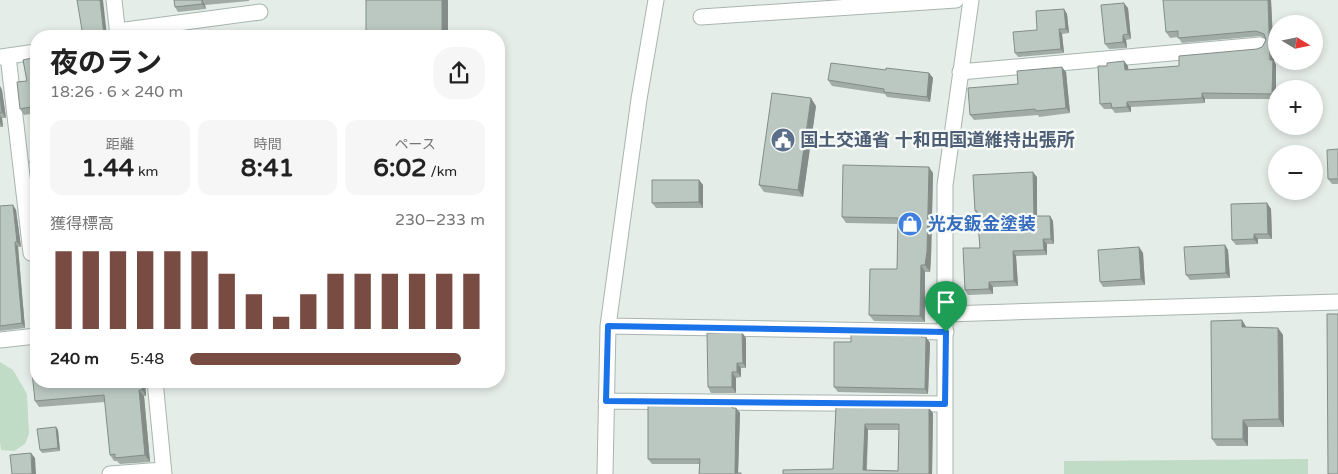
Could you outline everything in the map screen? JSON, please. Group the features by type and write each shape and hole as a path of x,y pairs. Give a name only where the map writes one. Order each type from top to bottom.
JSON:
{"street":[{"path":"114,0 118,30"},
{"path":"605,474 608,326 639,99 656,0"},
{"path":"701,17 956,0"},
{"path":"945,474 945,184 971,0"},
{"path":"144,30 260,12"},
{"path":"960,72 1260,45"},
{"path":"30,53 4,57 30,246"},
{"path":"946,314 1338,302"},
{"path":"608,326 946,332"},
{"path":"0,340 30,337"},
{"path":"110,474 164,472 156,388"},
{"path":"606,401 945,404"}],"green space":[{"path":"0,362 13,370 27,394 29,434 25,444 14,451 1,450"},
{"path":"1308,459 1308,474 1064,474 1064,461"}],"building":[{"path":"77,0 100,0 103,30 82,30"},
{"path":"174,0 202,0 202,4 175,7"},
{"path":"366,0 442,0 442,30 366,30"},
{"path":"1163,0 1268,0 1268,70 1273,70 1272,80 1268,80 1268,94 1202,93 1202,98 1127,102 1127,107 1112,108 1111,103 1100,104 1098,66 1107,66 1107,63 1124,61 1125,70 1179,66 1179,56 1257,49 1262,47 1266,40 1264,34 1256,31 1178,38 1178,31 1166,32"},
{"path":"1124,3 1128,34 1123,35 1123,42 1105,44 1101,5"},
{"path":"1064,9 1066,29 1059,29 1061,49 1015,53 1013,32 1037,30 1036,11"},
{"path":"30,58 30,107 20,109 17,82 27,81 23,60"},
{"path":"831,63 929,73 927,97 884,92 884,89 828,80"},
{"path":"1062,67 1066,108 970,115 968,88 1018,84 1017,71"},
{"path":"772,93 811,98 798,190 759,185"},
{"path":"0,95 2,112 0,113"},
{"path":"1338,149 1338,179 1328,179 1327,150"},
{"path":"843,165 929,167 927,252 925,265 921,265 920,316 869,315 870,269 897,269 898,218 842,217"},
{"path":"1033,172 1034,216 1050,216 1051,239 1043,239 1044,250 1013,251 1014,281 989,282 989,289 965,290 963,248 980,248 973,175"},
{"path":"652,180 699,180 699,202 652,203"},
{"path":"1267,203 1268,234 1254,234 1254,239 1232,240 1231,204"},
{"path":"13,205 22,323 0,326 0,206"},
{"path":"1225,245 1226,273 1186,275 1184,247"},
{"path":"1139,247 1141,279 1100,282 1098,250"},
{"path":"1327,314 1338,314 1338,474 1328,474"},
{"path":"1242,320 1242,327 1278,328 1279,419 1243,420 1243,439 1212,439 1211,321"},
{"path":"742,332 743,363 737,363 737,372 732,372 732,387 708,387 707,333"},
{"path":"851,334 926,337 925,389 834,387 834,342 851,342"},
{"path":"34,388 142,388 142,390 139,390 145,455 115,458 115,454 110,455 104,395 35,401"},
{"path":"648,405 732,406 732,408 736,408 735,473 741,474 699,474 700,459 648,459"},
{"path":"836,407 929,408 929,474 783,474 783,470 833,469","holes":["865,424 899,424 898,471 863,470"]},
{"path":"56,427 58,448 40,450 37,429"},
{"path":"31,453 32,474 12,474 10,455"}],"place":[{"name":"国土交通省 十和田国道維持出張所","path":"783,140"},
{"name":"光友鈑金塗装","path":"910,224"}],"route":[{"path":"608,326 946,332 945,404 606,401 608,326"}]}
